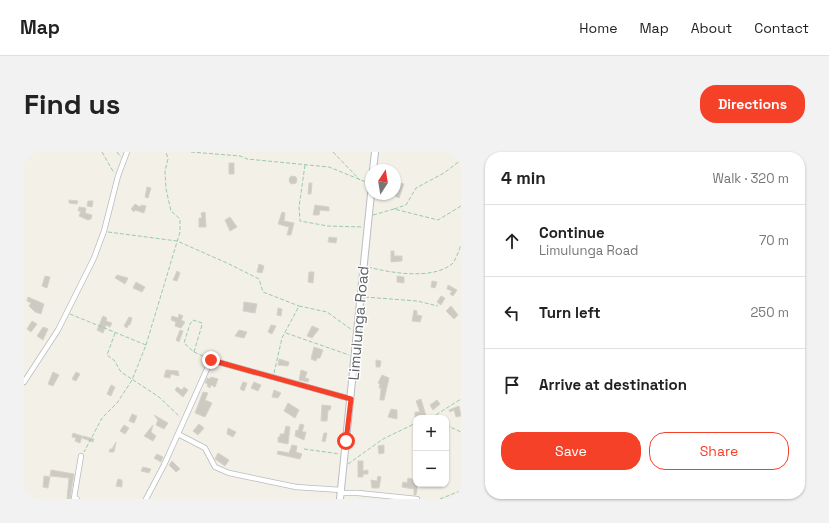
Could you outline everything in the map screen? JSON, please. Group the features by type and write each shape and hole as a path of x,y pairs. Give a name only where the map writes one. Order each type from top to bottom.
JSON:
{"main road":[{"path":"374,164 375,152"},
{"name":"Limulunga Road","path":"341,494 370,200"}],"street":[{"path":"24,382 58,330 94,258 104,232 117,179 127,152"},
{"path":"146,499 164,465 211,360 351,399"},
{"path":"178,434 205,448 215,467 229,473 296,487 341,494 358,493 417,499"},
{"path":"75,499 81,456"}],"path":[{"path":"102,152 117,179"},
{"path":"81,456 102,418 117,403 132,380 146,345 180,232 180,219 171,211 166,189 165,171 168,159 166,152"},
{"path":"191,152 240,156 247,159 329,167 365,182"},
{"path":"333,152 360,181"},
{"path":"369,216 406,205 416,188 444,173 461,160"},
{"path":"305,164 299,207 300,221 328,226 367,227"},
{"path":"394,209 438,220 461,206"},
{"path":"104,232 177,241 259,279 263,292 299,306 327,312 357,334"},
{"path":"364,266 388,273 437,272 453,263 461,245"},
{"path":"361,297 417,301 438,306"},
{"path":"273,377 285,333 299,306"},
{"path":"66,312 146,345"},
{"path":"194,352 202,323 193,320 190,324 184,343 194,352 211,360"},
{"path":"116,332 106,355 114,360 121,372 159,397 183,420"},
{"path":"285,333 355,357"},
{"path":"436,415 461,399"},
{"path":"343,468 382,439 413,424"},
{"path":"449,426 461,432"},
{"path":"304,449 344,454"},
{"path":"440,499 460,491"}],"building":[{"path":"229,163 234,163 234,174 229,174"},
{"path":"291,176 295,176 297,180 295,184 291,184 289,182 289,178"},
{"path":"309,183 312,183 311,194 308,194"},
{"path":"401,183 404,184 401,192"},
{"path":"147,187 151,188 148,198 145,197"},
{"path":"69,200 78,201 77,204 69,203"},
{"path":"88,201 93,201 92,207 87,206"},
{"path":"135,204 140,207 141,205 146,206 144,213 135,210 134,212 131,209"},
{"path":"315,205 329,207 329,211 320,210 319,215 313,215"},
{"path":"79,207 86,208 85,213 92,215 91,219 88,220 79,216 81,211 78,211"},
{"path":"205,212 206,227 199,227 199,218 202,218 201,213"},
{"path":"282,212 285,213 284,221 294,223 291,235 287,235 289,227 278,224"},
{"path":"230,217 237,227 230,231 225,220"},
{"path":"329,237 337,238 336,243 328,242"},
{"path":"391,251 394,251 394,256 402,256 402,261 391,262"},
{"path":"259,264 264,266 262,273 257,272"},
{"path":"177,271 180,273 177,281 173,280"},
{"path":"309,272 314,272 313,283 308,282"},
{"path":"117,275 128,278 125,284 115,278"},
{"path":"45,276 50,277 47,288 42,286"},
{"path":"397,276 404,277 404,283 397,282"},
{"path":"432,281 437,282 435,288 431,287"},
{"path":"136,282 145,287 142,292 133,288"},
{"path":"448,285 457,290 453,296 450,294 452,291 447,289"},
{"path":"441,296 445,298 441,305 437,302"},
{"path":"28,297 44,304 41,314 35,312 29,306 31,303 27,301"},
{"path":"244,302 257,304 255,313 243,311"},
{"path":"451,306 458,315 454,319 446,311"},
{"path":"278,308 282,309 281,316 277,315"},
{"path":"414,310 417,311 417,315 422,316 420,322 412,321"},
{"path":"179,314 183,316 181,320 185,322 181,328 175,326 176,322 171,320 172,316 178,318"},
{"path":"103,316 107,318 106,321 112,323 110,327 106,325 103,333 97,330"},
{"path":"129,317 132,318 130,325 129,324 127,328 124,326"},
{"path":"32,321 37,324 31,332 27,329"},
{"path":"271,325 276,326 272,334 268,332"},
{"path":"312,326 319,329 312,338 307,336"},
{"path":"43,327 48,329 43,340 37,336"},
{"path":"180,330 183,331 179,342 176,340"},
{"path":"239,330 247,332 244,338 235,336"},
{"path":"314,347 323,350 320,358 317,358 316,361 311,359"},
{"path":"279,359 289,362 288,366 278,365"},
{"path":"376,360 381,361 380,367 376,367"},
{"path":"166,370 178,371 179,376 171,374 170,378 164,377"},
{"path":"301,370 307,372 305,378 309,379 308,382 299,380"},
{"path":"53,372 59,375 53,386 48,384"},
{"path":"76,372 80,374 76,381 72,379"},
{"path":"382,375 389,378 384,400 380,400 381,388 379,388 380,384 378,383"},
{"path":"211,377 218,379 215,387 211,385 210,388 207,386 208,384 205,383 207,378 210,379"},
{"path":"243,382 247,383 244,391 240,389"},
{"path":"254,382 261,385 258,391 251,388"},
{"path":"111,385 115,387 111,396 107,394"},
{"path":"177,387 182,390 184,387 188,390 183,397 175,390"},
{"path":"274,390 281,393 278,398 272,397"},
{"path":"203,392 208,393 205,400 212,403 205,417 195,413"},
{"path":"421,399 426,415 415,415 415,412 420,412 416,401"},
{"path":"437,400 440,404 433,410 430,405"},
{"path":"288,403 299,410 295,418 284,411"},
{"path":"322,405 331,406 330,410 328,410 327,421 321,421"},
{"path":"459,406 461,416 456,417 454,410 450,412 449,410"},
{"path":"391,409 397,410 397,419 388,417"},
{"path":"132,414 137,416 134,423 129,421"},
{"path":"154,415 168,423 164,429 156,425 158,420"},
{"path":"199,424 204,428 198,435 193,431"},
{"path":"300,424 304,425 302,432 306,432 304,440 295,436 296,430 298,431"},
{"path":"124,425 129,428 125,434 120,431"},
{"path":"153,425 151,432 156,436 153,441 144,436"},
{"path":"286,426 290,427 288,444 278,442 278,437 280,437 280,434 284,434"},
{"path":"228,428 236,432 233,437 227,434"},
{"path":"73,433 82,436 80,443 75,441 76,438 72,437"},
{"path":"324,433 327,433 325,442 322,441"},
{"path":"83,436 94,439 93,442 82,438"},
{"path":"116,442 114,452 109,452 110,449 112,449"},
{"path":"292,445 297,446 296,452 302,454 300,459 277,454 278,451 289,453"},
{"path":"384,445 384,453 379,454 378,446"},
{"path":"218,453 229,460 225,466 215,459"},
{"path":"157,454 163,457 161,462 154,458"},
{"path":"172,461 180,469 176,472 169,465"},
{"path":"358,461 363,461 363,471 368,470 368,474 363,474 363,477 358,477"},
{"path":"143,467 151,469 149,473 141,471"},
{"path":"51,470 74,474 70,499 67,499 69,478 50,476"},
{"path":"44,476 50,477 48,488 43,487"},
{"path":"378,476 381,477 379,488 372,488 371,480 377,481"},
{"path":"408,478 413,479 413,487 417,487 416,495 414,495 414,489 402,487 403,482 407,483"},
{"path":"118,479 122,480 122,487 116,486"}],"route":[{"path":"211,360 351,399 346,441"}]}
